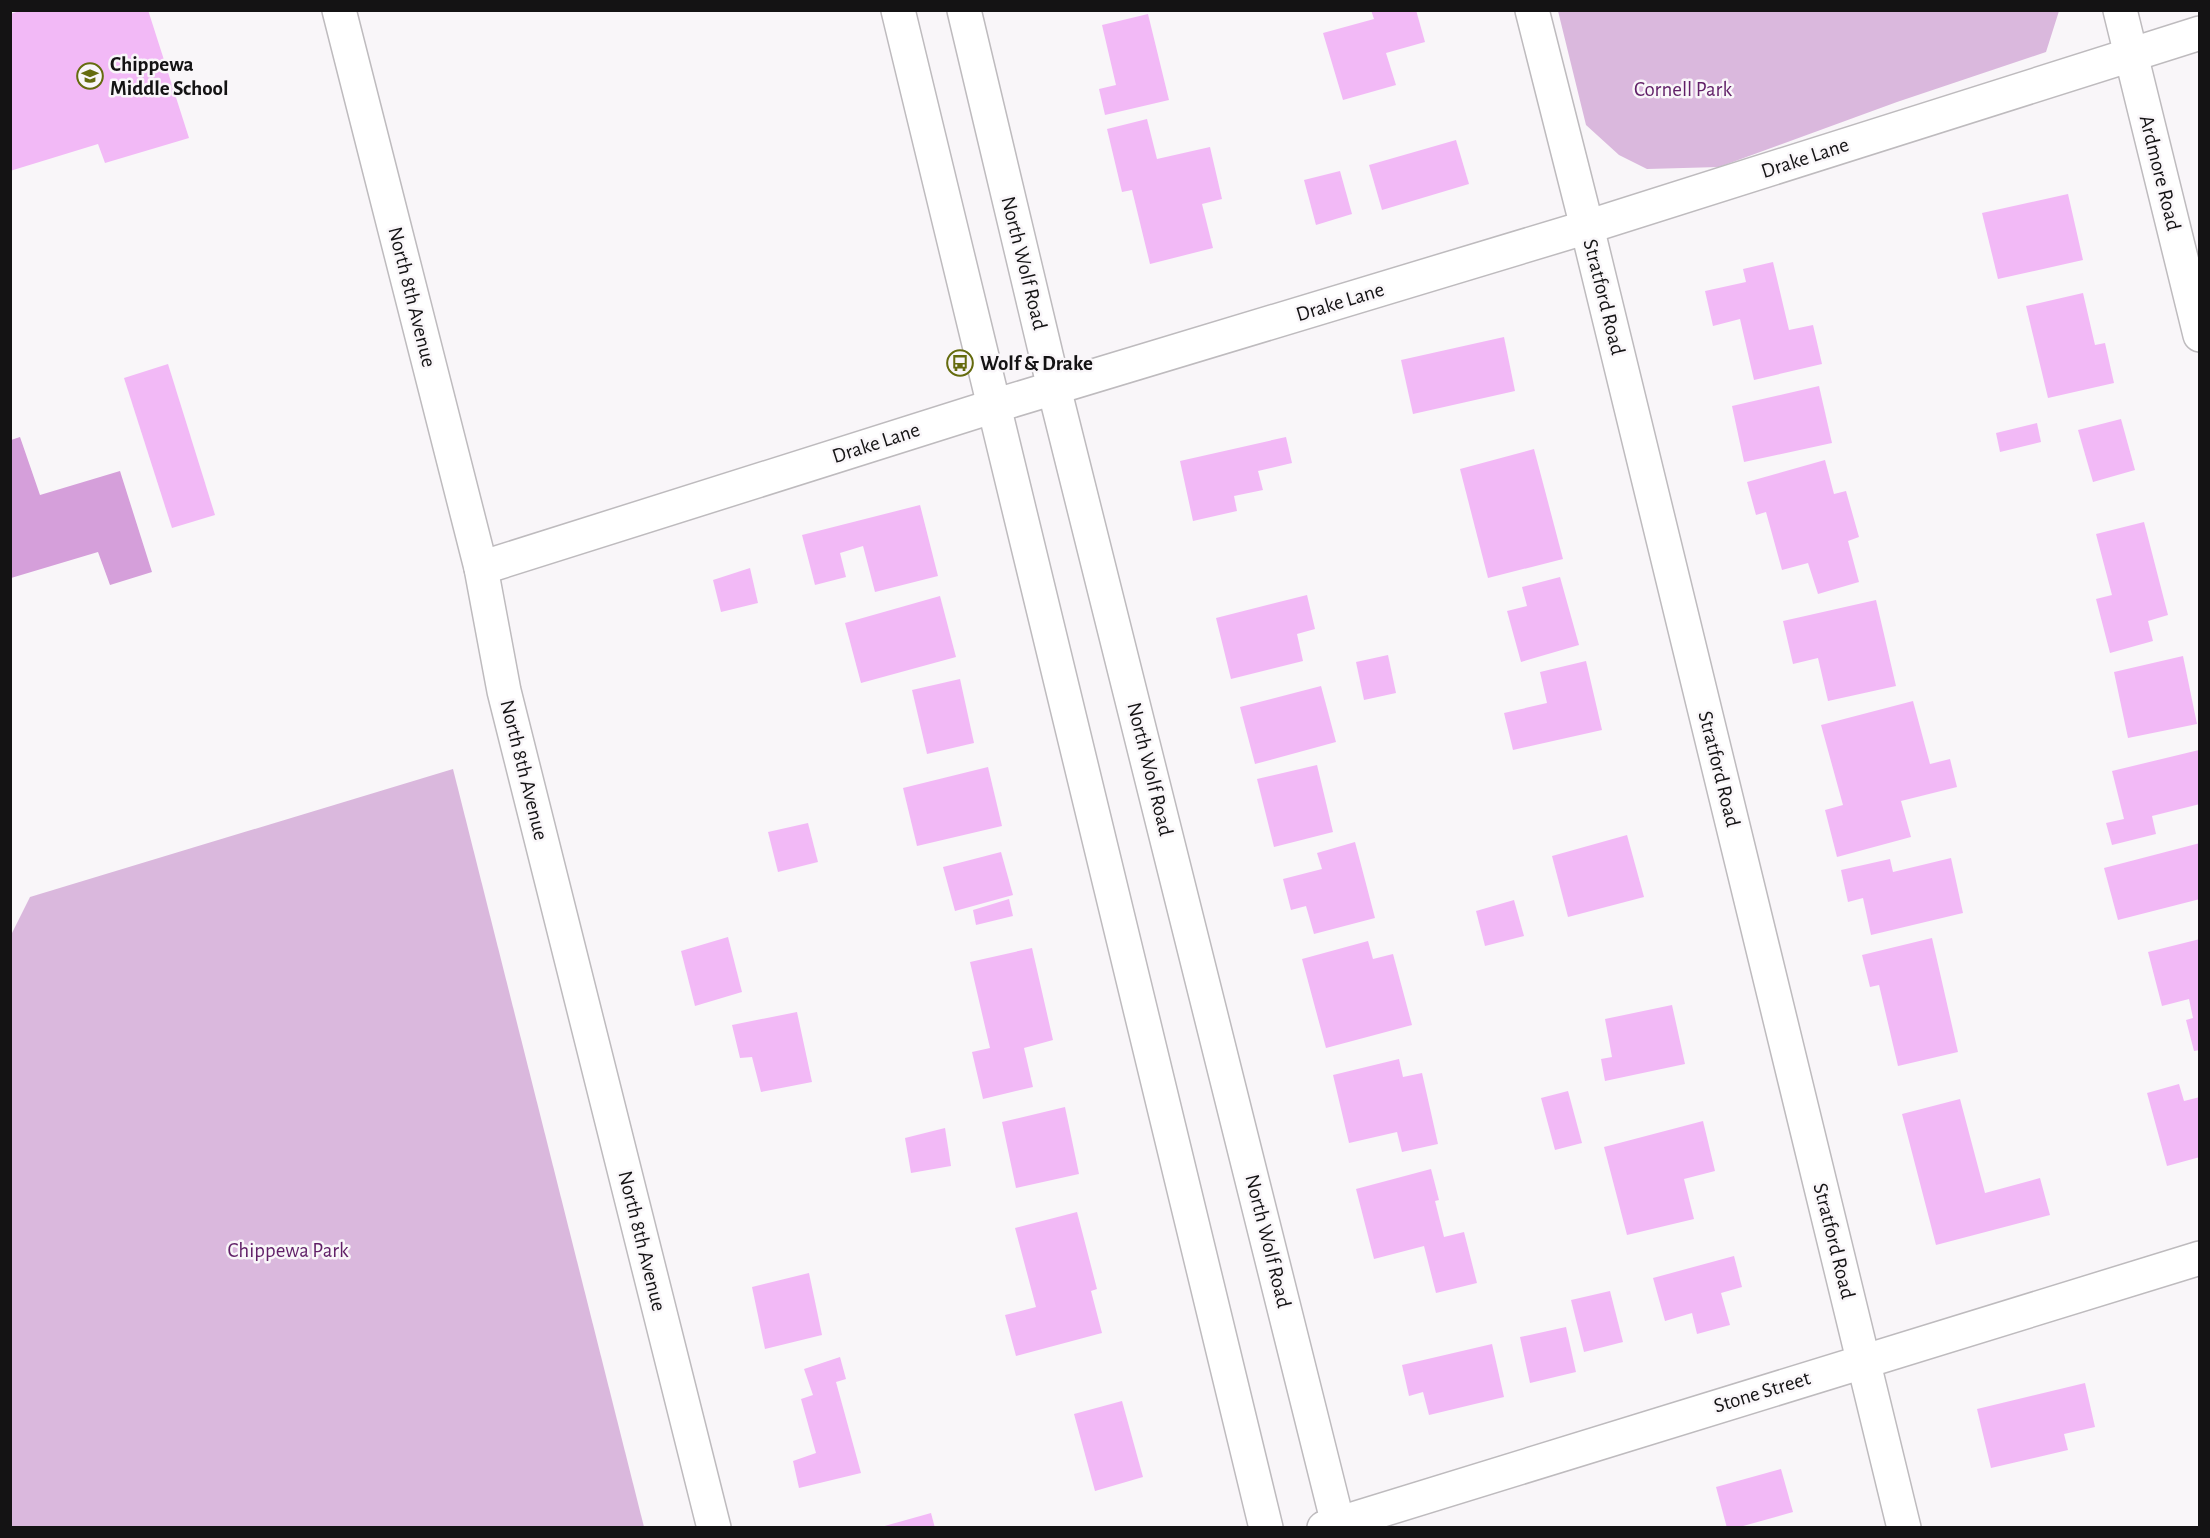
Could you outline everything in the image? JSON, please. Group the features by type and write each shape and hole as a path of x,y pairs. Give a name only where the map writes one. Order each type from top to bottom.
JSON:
{"street":[{"name":"North 8th Avenue","path":"339,10 481,568 504,691 714,1527"},
{"path":"898,10 1266,1527"},
{"name":"North Wolf Road","path":"964,10 1054,388 1334,1526"},
{"name":"Stratford Road","path":"1532,10 1904,1527"},
{"name":"Ardmore Road","path":"2120,10 2199,335"},
{"name":"Drake Lane","path":"481,568 994,406 1587,227 2199,33"},
{"name":"Stone Street","path":"1334,1526 2199,1258"}],"green space":[{"name":"Cornell Park","path":"1558,10 2059,11 2046,52 1897,102 1719,167 1647,169 1619,155 1586,125"},
{"name":"Chippewa Park","path":"453,769 644,1527 11,1527 10,937 30,897"}],"shaded area":[{"path":"20,437 40,495 120,471 152,572 110,585 98,552 11,578 11,440"}],"building":[{"name":"Chippewa Middle School","path":"23,10 148,10 189,138 105,163 98,144 10,171 10,14"},
{"path":"1371,10 1416,10 1425,42 1386,53 1396,85 1343,100 1323,33 1374,19"},
{"path":"1148,14 1169,100 1105,115 1099,89 1116,85 1102,25"},
{"path":"1147,119 1157,159 1210,147 1222,199 1202,204 1213,248 1150,264 1132,190 1122,192 1107,129"},
{"path":"1456,140 1469,184 1382,210 1369,165"},
{"path":"1340,171 1352,214 1316,225 1304,180"},
{"path":"2068,194 2083,260 1998,279 1982,213"},
{"path":"1773,262 1789,330 1813,325 1822,364 1754,380 1740,319 1713,326 1705,291 1746,282 1743,269"},
{"path":"2083,293 2095,345 2105,343 2114,383 2048,398 2026,306"},
{"path":"1504,337 1515,391 1413,414 1401,360"},
{"path":"168,364 215,515 172,528 124,378"},
{"path":"1819,386 1832,443 1744,462 1732,406"},
{"path":"2121,419 2135,470 2093,482 2078,430"},
{"path":"2037,423 2041,442 2000,452 1996,433"},
{"path":"1286,437 1292,463 1258,471 1263,490 1234,496 1237,511 1193,521 1180,461"},
{"path":"1534,449 1563,559 1488,578 1460,469"},
{"path":"1825,460 1834,494 1846,491 1859,537 1848,541 1859,582 1818,594 1808,563 1782,570 1766,512 1756,515 1747,482"},
{"path":"920,505 938,576 875,592 863,546 840,553 846,577 815,585 802,535"},
{"path":"2144,522 2168,615 2148,621 2153,641 2110,653 2096,599 2112,595 2096,534"},
{"path":"750,568 758,603 721,612 713,580"},
{"path":"1560,577 1579,645 1521,662 1507,611 1527,606 1522,587"},
{"path":"1307,595 1315,629 1297,634 1303,661 1231,679 1216,618"},
{"path":"940,596 956,657 861,683 845,623"},
{"path":"1876,600 1896,686 1828,701 1818,658 1793,664 1783,621"},
{"path":"1388,655 1396,693 1364,700 1356,662"},
{"path":"2183,656 2197,724 2128,738 2114,672"},
{"path":"1586,661 1602,730 1513,750 1504,713 1547,703 1540,672"},
{"path":"960,679 974,743 927,754 912,690"},
{"path":"1321,686 1336,742 1255,764 1240,707"},
{"path":"1913,701 1930,764 1950,759 1957,787 1901,801 1911,837 1837,857 1825,810 1843,805 1821,725"},
{"path":"2199,750 2200,804 2152,816 2156,834 2112,845 2106,823 2124,819 2112,771"},
{"path":"1317,765 1333,832 1274,847 1257,779"},
{"path":"988,767 1002,826 917,846 903,788"},
{"path":"808,823 818,862 778,872 768,832"},
{"path":"1627,835 1644,897 1568,917 1552,856"},
{"path":"1355,842 1375,918 1314,934 1306,906 1291,910 1283,879 1322,869 1317,853"},
{"path":"2200,843 2200,899 2118,920 2104,868"},
{"path":"1001,852 1013,895 955,911 943,867"},
{"path":"1951,858 1963,913 1871,935 1863,898 1848,902 1841,870 1890,859 1893,872"},
{"path":"1009,899 1013,916 976,925 973,910"},
{"path":"1514,900 1524,936 1485,946 1476,911"},
{"path":"728,937 742,992 695,1006 681,951"},
{"path":"1932,938 1958,1052 1898,1066 1879,985 1870,987 1862,955"},
{"path":"2200,939 2200,1050 2194,1051 2186,1020 2193,1018 2189,999 2162,1006 2148,952"},
{"path":"1368,941 1373,959 1393,954 1412,1025 1326,1048 1302,959"},
{"path":"1032,948 1053,1040 1024,1048 1033,1087 983,1099 972,1052 990,1048 970,962"},
{"path":"1672,1005 1685,1064 1605,1081 1601,1059 1612,1057 1605,1019"},
{"path":"797,1012 812,1082 761,1092 752,1057 740,1058 732,1025"},
{"path":"1399,1059 1403,1077 1422,1073 1438,1144 1402,1152 1397,1132 1349,1143 1333,1075"},
{"path":"2179,1084 2184,1101 2200,1097 2200,1157 2167,1166 2147,1093"},
{"path":"1568,1091 1582,1143 1555,1150 1541,1098"},
{"path":"1960,1099 1985,1193 2040,1178 2050,1215 1936,1245 1902,1114"},
{"path":"1065,1107 1079,1174 1016,1188 1002,1122"},
{"path":"1703,1121 1715,1171 1684,1179 1694,1219 1627,1235 1604,1147"},
{"path":"945,1128 951,1166 911,1173 905,1138"},
{"path":"1431,1169 1439,1200 1435,1201 1444,1237 1464,1232 1477,1283 1436,1293 1424,1246 1374,1259 1356,1189"},
{"path":"1077,1212 1097,1289 1091,1291 1102,1333 1016,1356 1005,1315 1036,1307 1015,1228"},
{"path":"1734,1256 1742,1287 1721,1293 1730,1325 1697,1334 1692,1313 1665,1321 1653,1278"},
{"path":"809,1273 822,1335 765,1349 752,1287"},
{"path":"1610,1291 1623,1342 1584,1352 1571,1300"},
{"path":"1566,1327 1576,1372 1530,1383 1520,1337"},
{"path":"1492,1344 1504,1397 1429,1415 1423,1392 1409,1396 1402,1365"},
{"path":"840,1357 846,1379 836,1382 861,1473 799,1488 793,1461 816,1453 801,1399 813,1395 804,1369"},
{"path":"2085,1383 2095,1427 2064,1434 2068,1450 1991,1468 1977,1409"},
{"path":"1122,1401 1143,1477 1095,1491 1074,1414"},
{"path":"1781,1469 1793,1512 1736,1528 1727,1528 1716,1487"},
{"path":"931,1513 935,1528 881,1528 881,1527"}],"place":[{"name":"Chippewa Middle School","path":"90,76"},
{"name":"Wolf & Drake","path":"960,363"}]}
